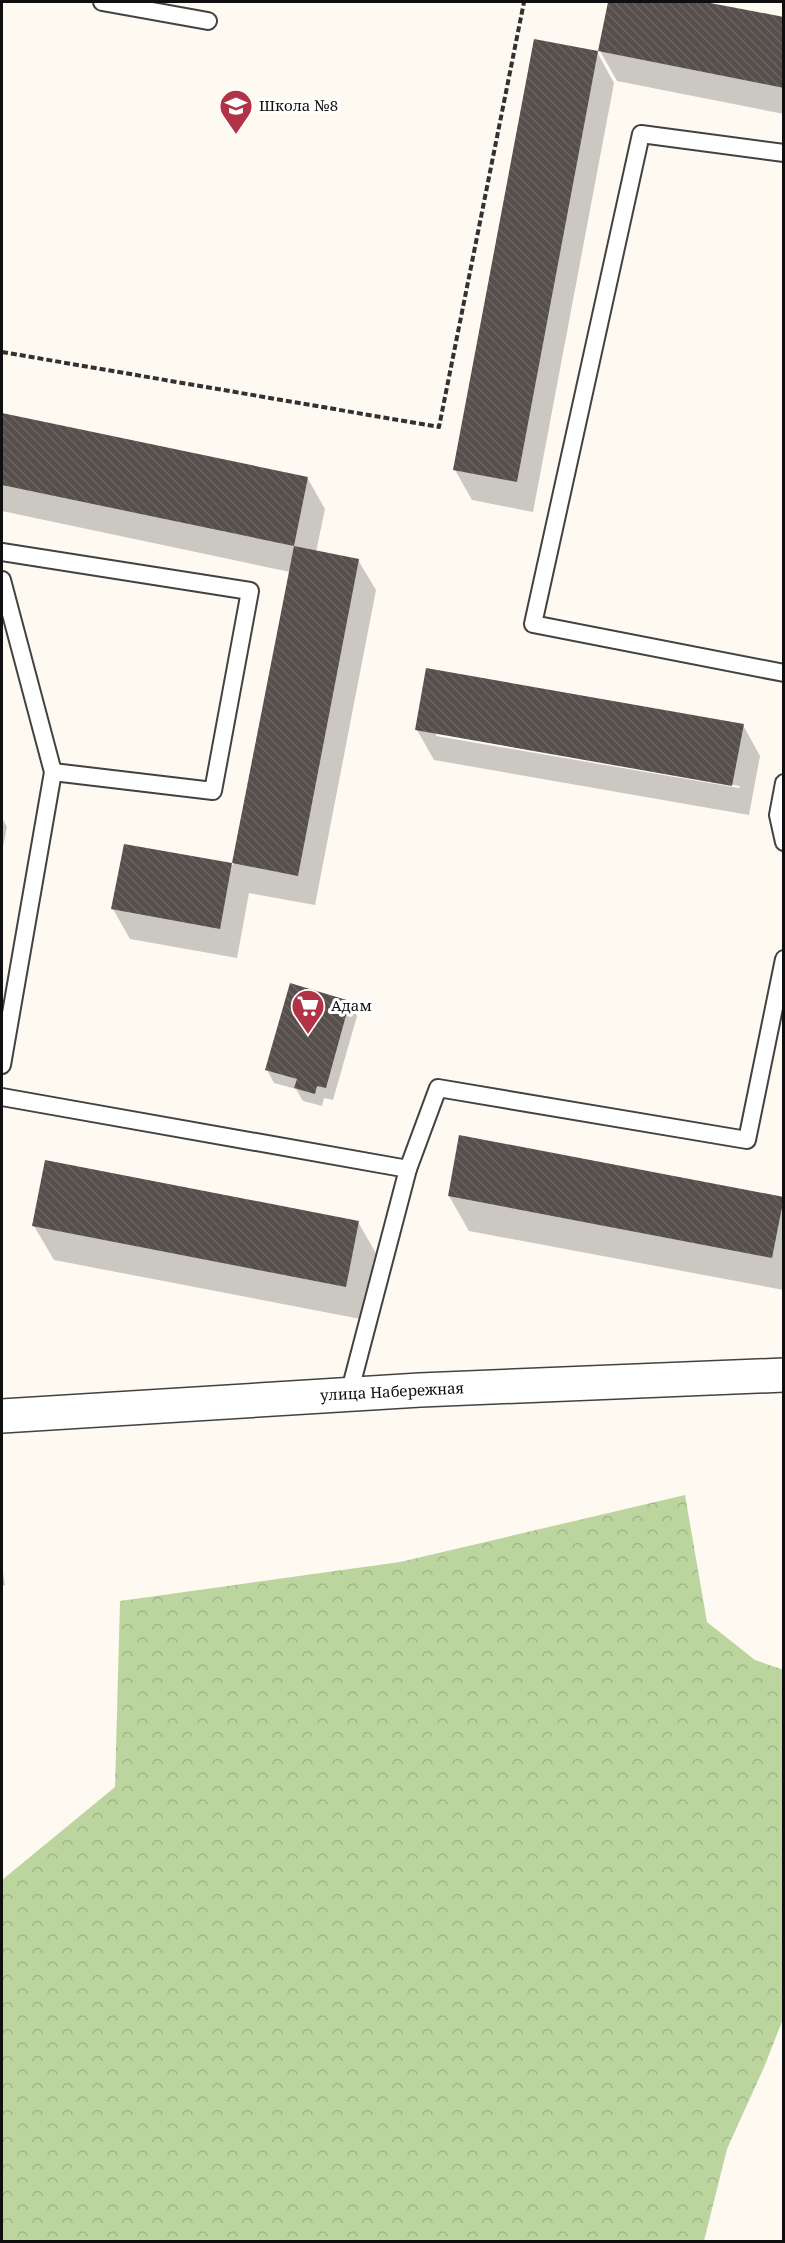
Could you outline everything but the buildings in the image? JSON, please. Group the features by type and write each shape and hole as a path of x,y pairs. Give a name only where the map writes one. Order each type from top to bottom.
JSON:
{"street":[{"name":"улица Набережная","path":"2,1416 349,1394 783,1376"}],"lane":[{"path":"102,2 208,21"},
{"path":"783,153 640,134 533,624 783,673"},
{"path":"2,552 250,591 213,791 53,772"},
{"path":"2,580 53,772 2,1065"},
{"path":"783,783 777,815 783,842"},
{"path":"349,1394 408,1169 438,1088 747,1140 783,959"},
{"path":"2,1097 408,1169"}],"path":[{"path":"2,352 439,427 524,2"}],"green space":[{"path":"685,1495 707,1622 755,1660 784,1670 783,2019 727,2149 704,2241 2,2241 2,1880 115,1787 120,1601 400,1562"}],"place":[{"name":"Школа №8","path":"236,135"},
{"name":"Адам","path":"308,1035"}]}
